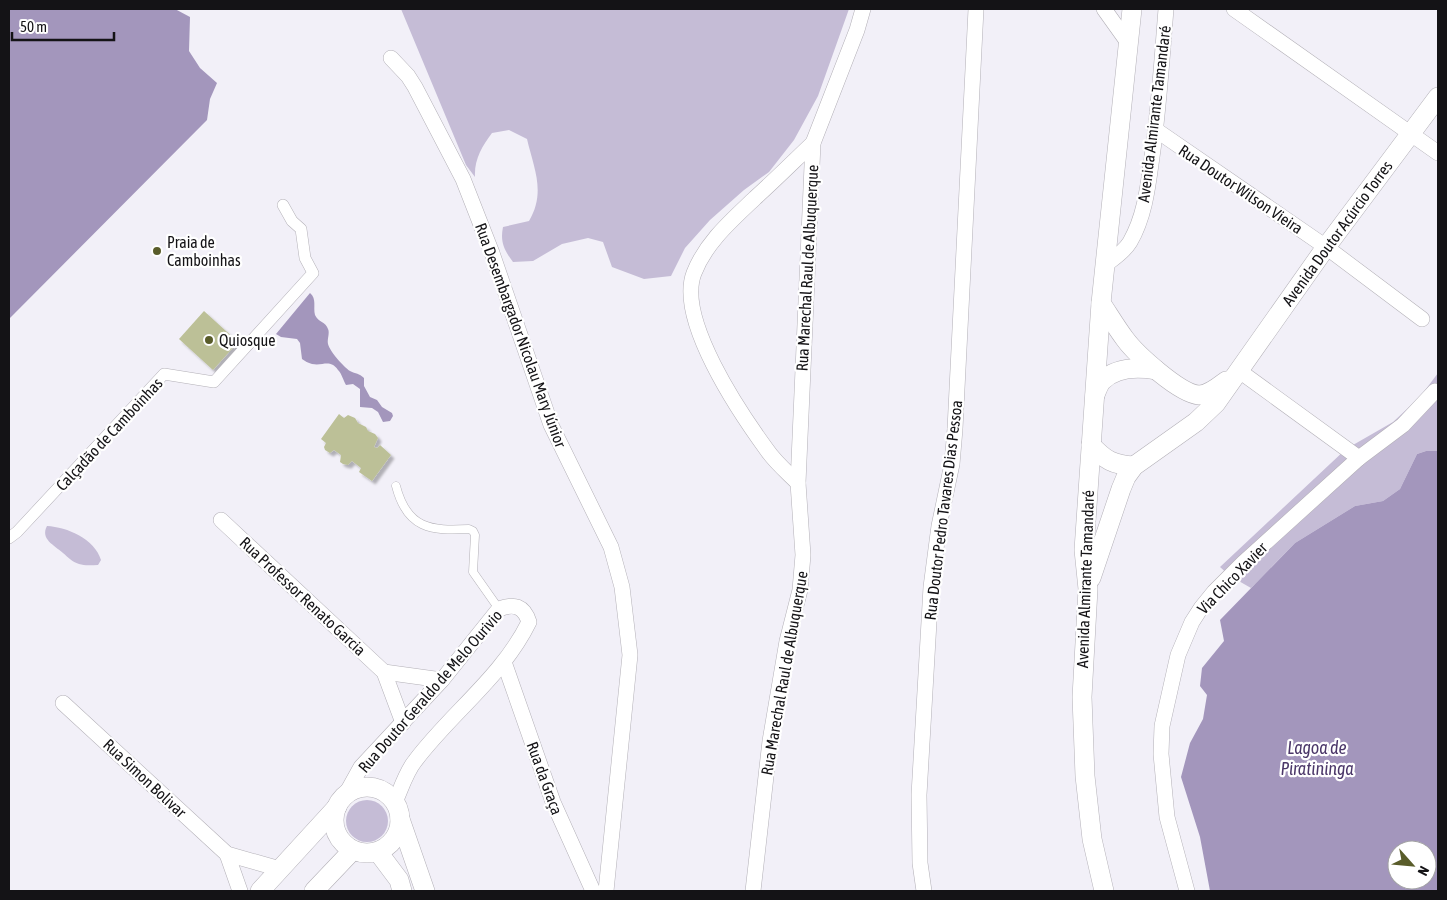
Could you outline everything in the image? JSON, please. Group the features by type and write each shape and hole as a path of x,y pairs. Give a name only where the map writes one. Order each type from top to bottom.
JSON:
{"street":[{"name":"Rua Marechal Raul de Albuquerque","path":"753,891 770,741 787,641 800,590 803,555 798,483 813,143 863,9"},
{"name":"Rua Doutor Pedro Tavares Dias Pessoa","path":"924,891 920,863 918,795 931,587 939,526 952,464 955,429 976,9"},
{"path":"1104,9 1129,44"},
{"name":"Avenida Almirante Tamandaré","path":"1104,891 1092,839 1085,776 1082,697 1088,589 1084,550 1101,303 1132,9"},
{"name":"Avenida Almirante Tamandaré","path":"1105,265 1129,244 1138,227 1147,191 1156,130 1166,9"},
{"path":"1234,9 1438,153"},
{"name":"Rua Desembargador Nicolau Mary Júnior","path":"391,58 408,76 415,87 463,179 492,253 551,425 596,514 611,547 617,566 622,587 630,655 606,891"},
{"name":"Avenida Doutor Acúrcio Torres","path":"1088,589 1126,477 1134,466 1196,422 1216,403 1326,247 1438,97"},
{"name":"Rua Doutor Wilson Vieira","path":"1156,130 1326,247 1422,319"},
{"name":"Rua Marechal Raul de Albuquerque","path":"798,483 768,452 715,368 703,342 692,309 690,291 693,274 708,246 727,225 813,143"},
{"name":"Calçadão de Camboinhas","path":"9,538 17,532 164,374 214,382 313,273 305,258 301,229 292,221 282,205"},
{"name":"Avenida Doutor Acúrcio Torres","path":"1101,303 1124,339 1156,370 1191,393 1198,395 1206,394 1218,388 1238,370"},
{"path":"1094,395 1101,382 1118,372 1140,367 1156,370"},
{"path":"1238,370 1359,458"},
{"path":"1176,436 1183,428 1188,415 1188,402 1179,386"},
{"name":"Via Chico Xavier","path":"1187,891 1179,866 1168,817 1161,754 1162,726 1178,655 1192,622 1214,592 1243,563 1359,458 1403,425 1435,391"},
{"path":"1091,445 1101,456 1110,462 1122,466 1134,466"},
{"name":"Rua Professor Renato Garcia","path":"221,520 384,672 402,723"},
{"name":"Rua Doutor Geraldo de Melo Ourivio","path":"260,891 341,800 361,767 442,680 499,609 509,605 519,608 526,615 529,622 523,635 504,662 414,762 398,811"},
{"name":"Rua da Graça","path":"504,662 553,802 593,891"},
{"path":"384,672 442,680"},
{"name":"Rua Simon Bolivar","path":"63,703 227,854 280,870"},
{"path":"398,811 399,830 395,839 378,852 369,854 352,850 344,844 334,827 334,816 341,800 360,788 370,787 388,795 398,811 425,891"},
{"path":"314,891 352,850"},
{"path":"378,852 398,880 402,891"},
{"name":"Rua Simon Bolivar","path":"227,854 240,891"}],"lane":[{"path":"396,486 399,498 408,515 420,523 432,529 469,529 473,531 475,535 474,572 499,609"}],"shaded area":[{"path":"401,9 849,9 818,96 794,140 769,172 744,190 710,220 685,248 671,276 644,279 612,267 603,242 588,238 562,244 533,261 513,262 504,246 502,237 503,227 529,221 537,200 537,180 527,139 509,130 492,133 479,154 475,177 466,165"},
{"path":"1438,373 1438,451 1426,451 1417,454 1400,489 1383,501 1355,506 1295,543 1251,588 1230,576 1220,567 1346,449 1393,422 1420,397"},
{"path":"47,526 63,529 87,540 98,553 101,560 98,565 81,565 70,559 47,538 45,531"},
{"path":"371,800 379,803 385,809 388,821 385,833 379,839 363,842 355,839 349,833 346,817 349,809 355,803"}],"water":[{"path":"9,9 175,9 190,17 189,51 200,68 217,83 210,99 207,120 9,319"},
{"path":"310,293 314,300 315,315 328,329 328,344 331,351 347,369 364,378 364,386 370,397 377,400 382,407 392,413 393,416 390,421 383,422 378,412 372,408 360,407 360,389 353,384 346,385 341,373 335,367 329,364 312,364 307,362 302,359 300,343 297,339 281,337 276,334"},
{"name":"Lagoa de Piratininga","path":"1426,451 1438,451 1438,891 1210,891 1200,837 1181,777 1190,743 1203,719 1207,695 1200,686 1202,668 1224,641 1220,620 1295,543 1355,506 1383,501 1400,489 1417,454"}],"building":[{"name":"Quiosque","path":"204,311 238,342 213,370 179,339"},
{"path":"339,414 344,418 348,415 355,418 358,423 366,427 368,431 375,434 378,438 374,447 377,448 380,445 391,455 372,481 359,472 361,468 352,461 348,465 343,464 340,462 341,455 334,450 330,453 325,450 326,443 321,439"}],"place":[{"name":"Praia de Camboinhas","path":"157,251"},
{"name":"Quiosque","path":"209,340"}]}
